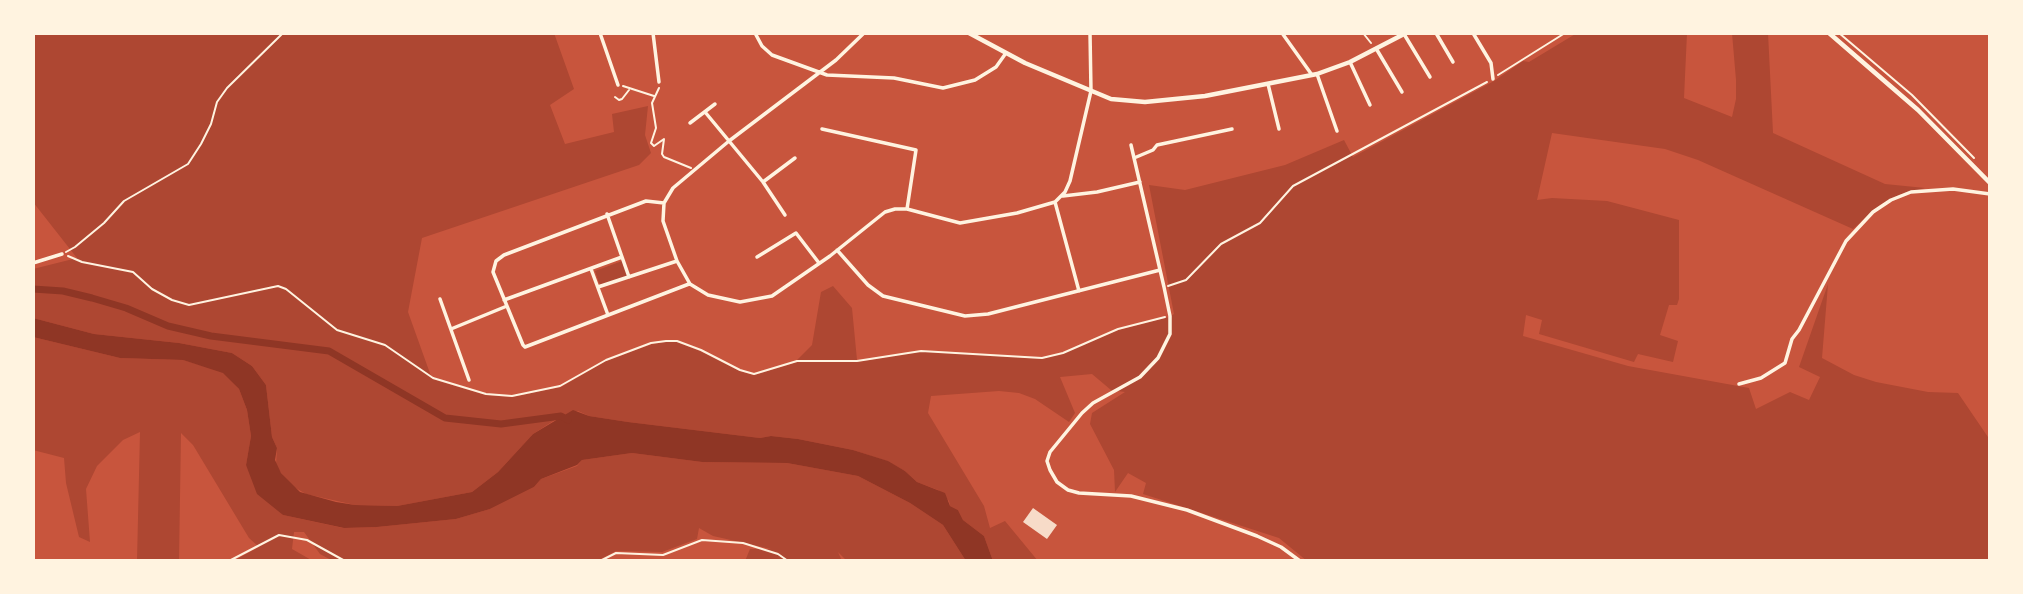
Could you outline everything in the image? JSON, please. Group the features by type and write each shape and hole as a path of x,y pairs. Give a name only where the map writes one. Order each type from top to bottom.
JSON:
{"street":[{"path":"600,33 618,85"},
{"path":"653,33 659,82"},
{"path":"864,33 820,73 673,188 664,203 663,221 677,261 690,284 708,295 740,302 772,296 885,212 907,209 960,223 1017,213 1055,202 1070,181 1091,91 1090,33"},
{"path":"970,33 1006,53 1119,101 1145,102 1205,96 1315,74 1350,62 1405,34 1430,77"},
{"path":"1282,33 1315,74 1337,131"},
{"path":"1436,33 1453,62"},
{"path":"1474,33 1491,63 1493,79"},
{"path":"1829,33 1918,110 1990,183"},
{"path":"757,35 762,46 772,55 820,73 848,78 894,78 943,88 975,80 996,66 1006,53"},
{"path":"1377,50 1402,92"},
{"path":"1350,62 1370,105"},
{"path":"1268,84 1279,130"},
{"path":"690,123 715,104"},
{"path":"705,112 763,182 785,215"},
{"path":"822,129 916,150 907,209"},
{"path":"1134,158 1153,150 1157,145 1232,130"},
{"path":"1131,145 1170,316 1170,334 1158,358 1140,377 1093,403 1082,413 1051,452 1047,461 1050,470 1057,482 1068,490 1130,496 1187,510 1257,536 1281,547 1300,561"},
{"path":"763,182 795,158"},
{"path":"1060,197 1140,182"},
{"path":"1738,384 1761,378 1785,363 1792,339 1846,241 1873,212 1891,200 1921,191 1953,189 1990,194"},
{"path":"664,203 646,201 607,214 504,256 496,261 493,272 523,345 526,346 690,284"},
{"path":"1055,202 1079,292"},
{"path":"607,214 629,277"},
{"path":"757,257 796,233 819,263"},
{"path":"837,250 868,285 883,296 965,316 988,314 1160,270"},
{"path":"33,263 62,254"},
{"path":"504,300 622,257"},
{"path":"598,287 677,261"},
{"path":"592,269 608,315"},
{"path":"440,299 469,380"},
{"path":"451,329 507,306"}],"path":[{"path":"62,254 75,247 114,214 124,201 188,164 201,144 217,103 227,88 283,33"},
{"path":"1363,33 1377,50"},
{"path":"1164,288 1186,280 1222,244 1260,223 1293,186 1493,79 1565,33"},
{"path":"659,82 651,108 656,128 651,143 654,146 664,139 664,157 695,169"},
{"path":"618,85 655,96"},
{"path":"615,97 622,99 630,89"},
{"path":"62,254 82,262 132,272 152,289 172,300 189,305 278,286 286,289 337,330 385,345 433,378 486,394 512,396 560,386 606,360 652,343 666,341 677,341 754,374 797,361 857,361 921,351 1042,358 1063,353 1118,329 1170,316"},
{"path":"229,561 279,535 307,540 345,561"},
{"path":"600,561 617,553 663,555 702,541 743,543 778,554 788,561"}],"shaded area":[{"path":"33,33 554,33 574,89 550,105 565,144 614,132 612,114 648,106 645,135 651,153 639,165 422,238 408,312 432,379 486,395 512,397 561,387 606,361 652,344 666,342 677,342 754,375 797,362 857,362 921,351 1042,359 1063,353 1118,330 1174,314 1149,185 1185,190 1285,165 1344,140 1353,157 1494,81 1523,61 1529,62 1577,33 1687,33 1684,98 1732,117 1736,80 1732,33 1768,33 1773,133 1885,184 1925,188 1899,195 1880,205 1853,229 1698,160 1665,149 1552,133 1537,200 1552,198 1607,201 1679,220 1679,299 1677,305 1669,305 1660,335 1678,341 1673,362 1638,354 1634,362 1539,334 1542,320 1526,315 1523,336 1628,366 1749,388 1756,409 1790,392 1809,400 1820,377 1799,367 1828,284 1822,358 1854,375 1876,382 1928,392 1958,393 1990,440 1990,561 1307,561 1279,538 1143,494 1146,483 1128,473 1115,492 1114,470 1090,424 1092,413 1125,392 1111,390 1092,374 1060,377 1075,413 1069,422 1035,399 1019,393 999,391 931,396 928,413 984,506 990,528 1005,521 1038,561 993,561 984,536 963,520 958,510 950,506 949,501 938,490 917,482 905,471 887,461 853,450 798,439 771,436 760,438 628,422 589,416 578,411 561,416 533,434 498,472 472,492 397,506 355,505 306,494 294,487 276,465 277,448 272,437 266,385 252,366 232,353 179,343 94,334 33,318 33,269 77,258 33,202"},
{"path":"622,261 629,277 602,285 599,283 595,271"},
{"path":"833,286 852,308 857,360 797,360 812,345 821,292"},
{"path":"33,318 94,334 179,343 232,353 252,366 266,385 272,437 277,448 275,460 281,473 300,492 336,502 397,506 472,492 498,472 533,434 573,410 589,416 628,422 760,438 771,436 798,439 853,450 888,461 917,482 945,493 950,506 958,510 963,520 984,536 993,561 966,561 943,525 910,503 858,476 787,463 702,462 632,453 582,460 577,465 541,479 534,487 490,509 456,519 344,528 283,515 257,494 246,465 251,436 247,410 239,389 223,373 183,360 120,358 33,337"},
{"path":"33,337 120,358 183,360 223,372 239,389 247,410 251,436 246,465 283,515 343,528 456,519 490,509 534,487 541,479 577,466 582,460 632,453 702,462 787,463 858,476 910,503 943,525 966,561 847,561 838,552 842,561 745,561 750,549 771,549 713,536 699,528 697,539 662,552 616,551 597,561 333,561 320,554 304,532 294,532 292,549 313,561 233,561 259,547 249,538 193,445 181,433 179,561 137,561 140,432 123,440 97,466 86,489 90,542 79,537 66,483 64,458 33,450"}],"building":[{"path":"1033,508 1057,525 1047,539 1023,522"}],"waterway":[{"path":"33,289 63,291 92,298 126,308 168,326 211,336 329,351 445,418 501,424 561,416 568,420"}]}
